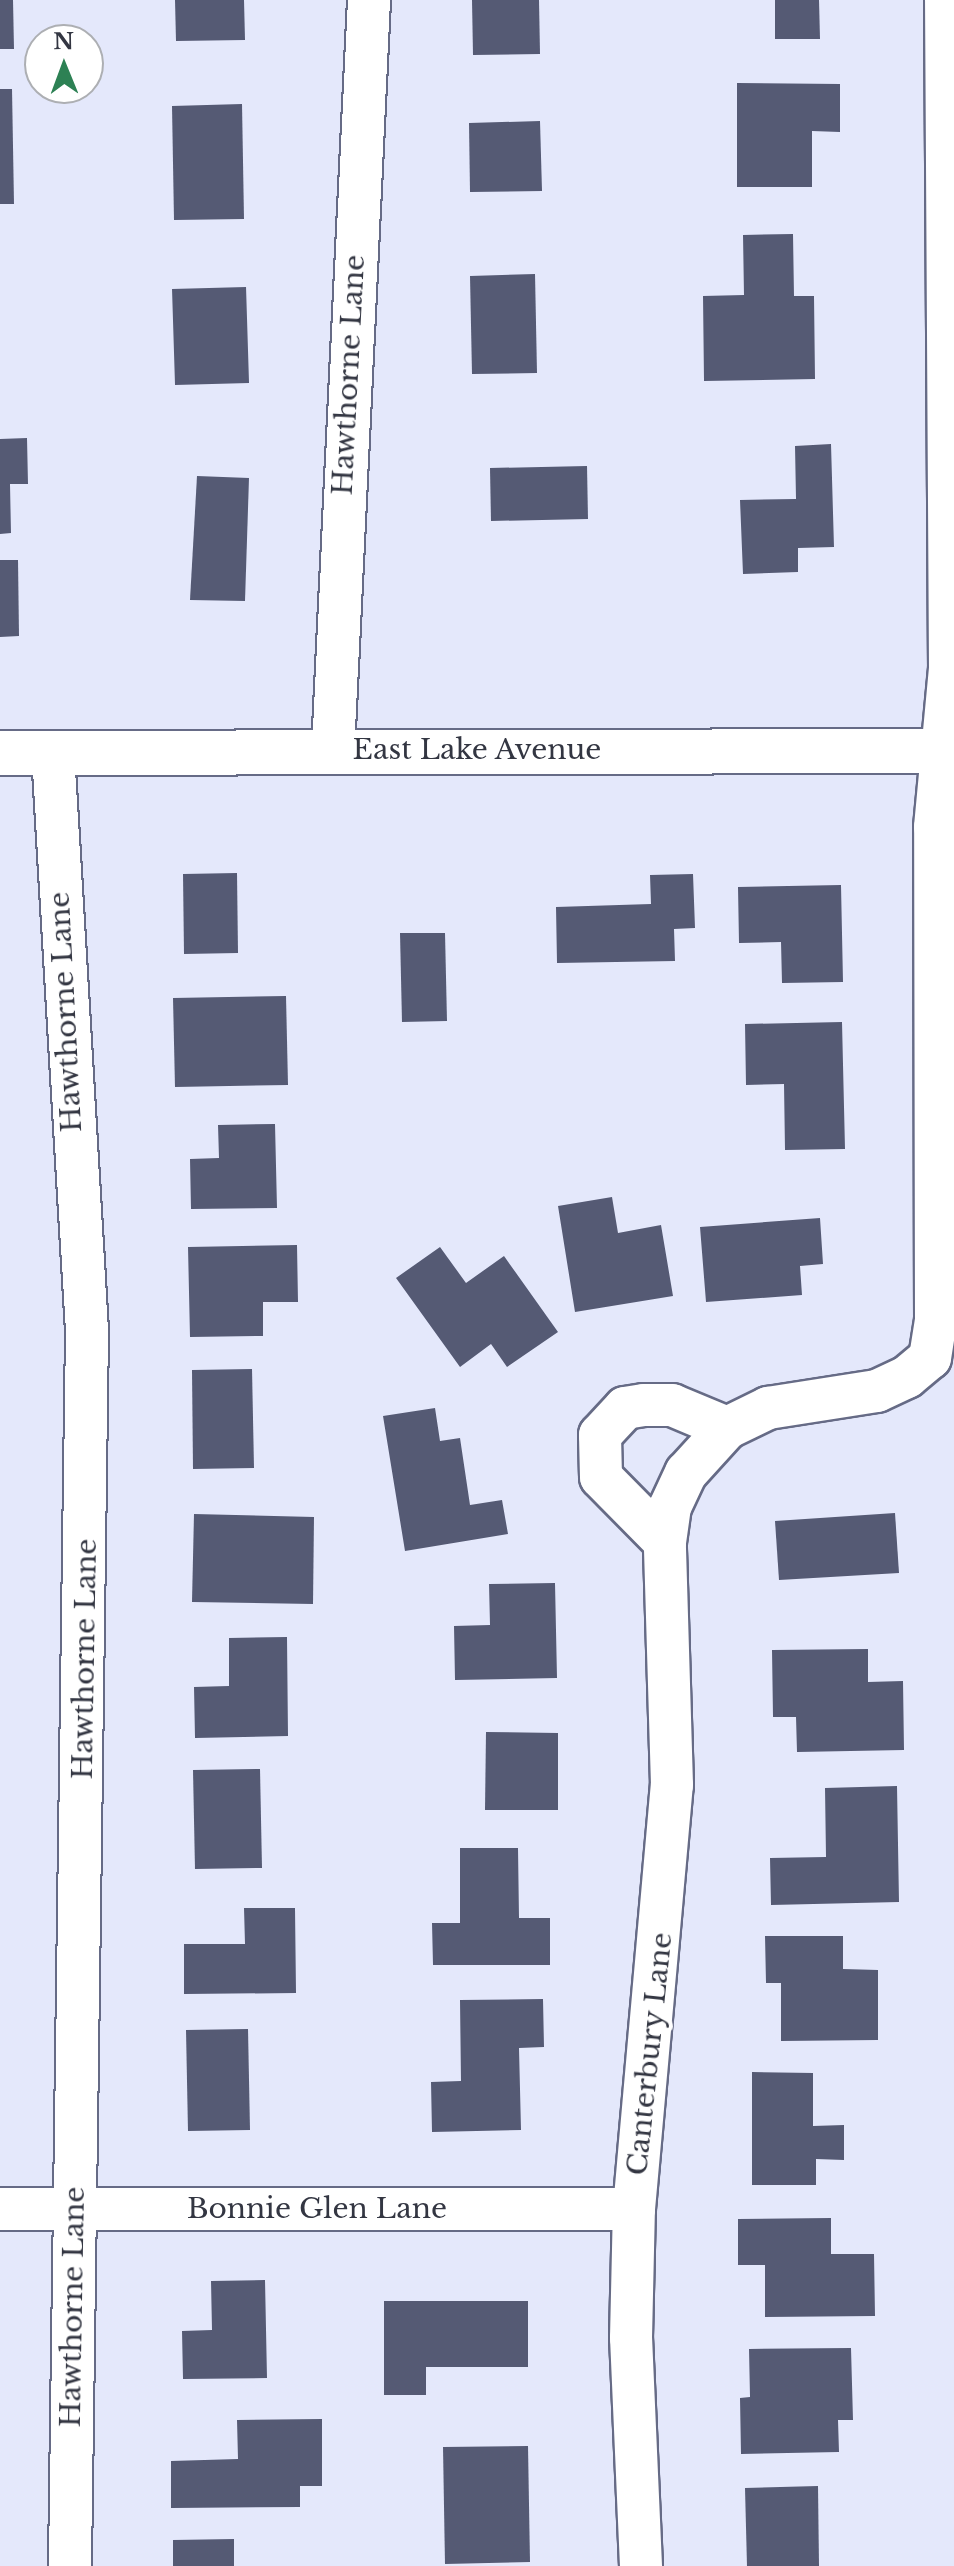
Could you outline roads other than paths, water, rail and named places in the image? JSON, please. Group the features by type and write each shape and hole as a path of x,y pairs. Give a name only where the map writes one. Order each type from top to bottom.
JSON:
{"main road":[{"name":"East Lake Avenue","path":"0,753 949,751"}],"street":[{"name":"Hawthorne Lane","path":"333,750 369,0"},
{"name":"Canterbury Lane","path":"641,2566 631,2338 634,2209 672,1785 665,1542 670,1507 686,1473 727,1428 768,1408 877,1391 930,1358 936,1320 947,1145 935,827 949,751 946,0"},
{"name":"Hawthorne Lane","path":"53,753 87,1331 70,2566"},
{"path":"665,1542 601,1477 600,1435 625,1408 644,1405 672,1405 727,1428"},
{"name":"Bonnie Glen Lane","path":"0,2209 634,2209"}]}
